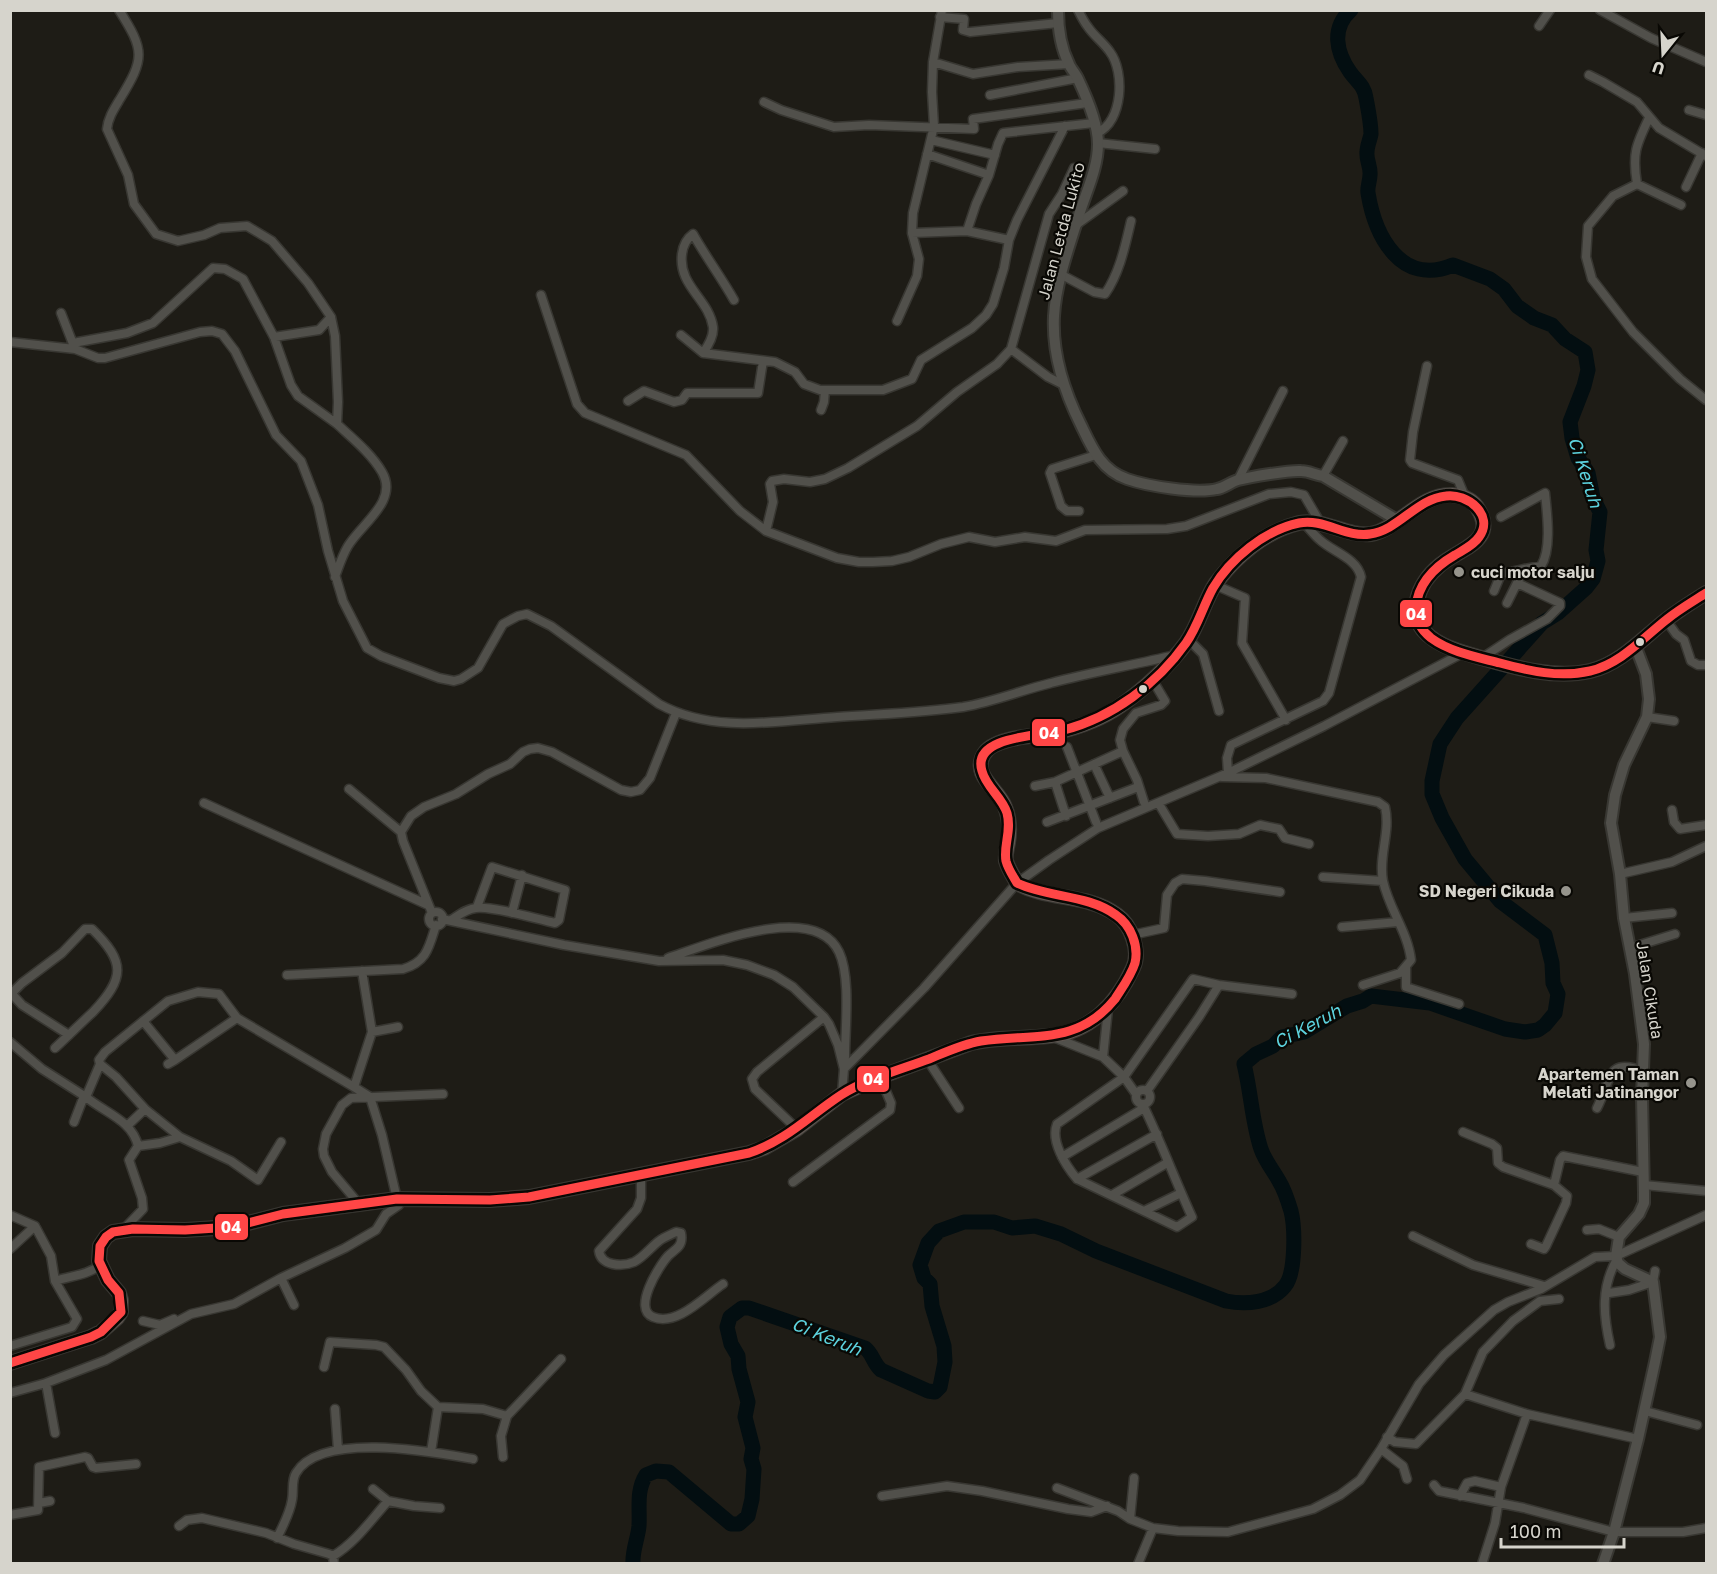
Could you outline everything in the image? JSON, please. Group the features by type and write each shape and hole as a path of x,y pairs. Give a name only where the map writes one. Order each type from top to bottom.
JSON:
{"highway":[{"path":"10,1363 91,1337 101,1332 117,1318 121,1312 121,1300 108,1280 99,1255 100,1246 106,1237 123,1230 232,1227 283,1214 399,1199 490,1200 529,1197 641,1174 664,1172 764,1148 797,1129 842,1094 927,1059 984,1040 1050,1036 1068,1032 1089,1023 1108,1009 1136,962 1132,935 1123,920 1104,908 1071,897 1036,891 1017,883 1005,859 1010,829 1005,807 981,772 984,754 1001,742 1037,733 1057,732 1094,720 1116,709 1152,679 1189,640 1215,585 1256,543 1281,528 1303,522 1368,534 1379,531 1433,498 1450,495 1464,497 1477,506 1484,521 1483,530 1468,549 1444,562 1426,581 1420,590 1416,604 1416,616 1422,629 1439,644 1519,668 1570,673 1591,671 1606,665 1665,620 1707,593"}],"street":[{"path":"119,10 130,26 138,45 140,60 134,76 112,112 107,129 128,175 134,204 156,234 178,242 220,228 238,225 252,229 272,241 308,283 330,317 335,336 337,424"},
{"name":"Jalan Letda Lukito","path":"1058,10 1058,23 1069,63 1078,78 1096,133 1094,167 1062,275 1055,341 1064,385 1096,455 1106,467 1124,478 1139,483 1194,490 1217,489 1238,480 1298,471 1310,472 1323,476 1397,519"},
{"path":"1078,10 1088,27 1112,53 1117,66 1119,102 1110,121 1096,133"},
{"path":"1539,26 1550,10"},
{"path":"1600,10 1651,38 1707,63"},
{"path":"897,321 917,276 919,259 912,233 913,213 934,126 933,62 941,14 964,19 963,30 970,33 1058,23"},
{"path":"933,62 973,74 1018,67 1069,63"},
{"path":"1589,75 1637,102 1648,118 1659,128 1704,154 1686,187"},
{"path":"990,95 1078,78"},
{"path":"764,102 781,110 834,127 869,125 974,129 974,119 1087,102"},
{"path":"1689,110 1707,114"},
{"path":"1637,184 1634,168 1636,145 1648,118"},
{"path":"681,335 703,353 775,362 787,366 804,384 820,390 883,390 912,379 921,360 972,328 986,315 998,291 1009,240 1017,220 1065,126"},
{"path":"967,231 976,204 990,175 1003,133 1065,126 1155,149"},
{"path":"931,140 995,155"},
{"path":"927,154 990,175"},
{"path":"766,531 772,502 770,484 772,481 784,479 810,482 825,479 848,468 917,426 957,392 997,364 1011,349 1049,214 1062,194 1074,168"},
{"path":"1637,184 1681,205"},
{"path":"1637,184 1612,196 1588,226 1586,257 1592,279 1634,332 1680,379 1707,400"},
{"path":"1076,225 1123,191"},
{"path":"1062,275 1094,292 1105,294 1112,284 1119,265 1131,221"},
{"path":"912,233 967,231 1009,240"},
{"path":"703,353 709,344 713,329 704,305 685,279 682,267 683,248 693,234 707,260 723,280 734,300"},
{"path":"10,342 74,346 127,333 153,323 213,268 237,274 243,279 274,337 291,385 298,396 337,424 381,471 386,487 380,507 348,546 335,577"},
{"path":"541,295 577,404 585,413 686,455 740,511 766,531 837,558 859,562 882,562 909,557 941,544 969,537 995,542 1025,537 1056,541 1085,530 1132,531 1186,526 1269,494 1291,492 1304,495 1321,524"},
{"path":"61,313 74,346 98,358 200,333 212,331 222,334 235,351 276,435 301,461 318,504 335,577 343,600 367,648 381,656 440,678 454,681 478,668 504,624 527,614 551,626 659,704 676,713 701,720 738,724 928,711 983,703 1090,673 1177,655"},
{"path":"274,337 319,330 330,317"},
{"path":"1011,349 1048,377 1064,385"},
{"path":"628,400 644,391 674,402 682,400 687,393 758,393 763,361"},
{"path":"1427,366 1413,432 1410,460 1412,463 1458,480 1464,497"},
{"path":"821,410 825,390"},
{"path":"1238,480 1282,391"},
{"path":"1323,476 1343,441"},
{"path":"1079,512 1067,511 1061,506 1050,473 1052,469 1096,455"},
{"path":"1494,591 1502,574 1541,566 1546,557 1545,494 1501,517"},
{"path":"1223,775 1230,746 1323,701 1329,693 1361,584 1360,571 1352,562 1320,540 1303,522"},
{"path":"1507,603 1524,569"},
{"path":"1484,659 1509,640 1547,619 1560,606 1560,603 1517,583"},
{"path":"1215,585 1245,598 1242,643 1286,720"},
{"path":"1665,620 1684,640 1691,661 1698,665 1707,665"},
{"path":"1189,640 1203,654 1220,711"},
{"name":"Jalan Cikuda","path":"1619,1237 1639,1214 1644,1203 1642,1096 1644,1044 1635,974 1624,918 1611,815 1624,765 1647,717 1650,699 1646,674 1635,645"},
{"path":"844,1069 924,988 1017,883 1098,828 1223,775 1324,726 1464,652"},
{"path":"1144,802 1120,740 1123,729 1136,713 1161,705 1165,701 1152,679"},
{"path":"401,832 411,816 424,807 456,794 488,774 510,764 530,749 538,748 552,752 621,790 631,792 640,790 650,778 676,713"},
{"path":"1647,717 1674,721"},
{"path":"1067,747 1096,822"},
{"path":"1035,786 1055,782 1123,751"},
{"path":"1094,764 1110,798"},
{"path":"1223,775 1266,778 1378,802 1385,807 1386,836 1381,855 1383,881 1389,902 1410,948 1411,960 1400,973 1363,985"},
{"path":"1055,782 1066,816"},
{"path":"1047,822 1138,787"},
{"path":"349,789 401,832 410,862 430,909"},
{"path":"204,803 438,912 443,922"},
{"path":"1159,804 1177,834 1208,836 1239,834 1260,825 1279,830 1285,838 1309,844"},
{"path":"1672,810 1674,822 1680,829 1707,825"},
{"path":"1696,826 1707,836"},
{"path":"1620,874 1672,862 1707,846"},
{"path":"287,975 403,969 419,963 443,922 462,912 477,908 555,923 559,920 565,890 492,867 477,908"},
{"path":"512,913 522,875"},
{"path":"1323,877 1383,881"},
{"path":"1132,935 1164,928 1167,895 1175,883 1182,879 1280,892"},
{"path":"1624,918 1672,913"},
{"path":"443,922 658,961 723,960 747,964 774,975 793,987 824,1017 838,1045 844,1069"},
{"path":"1342,927 1398,922"},
{"path":"55,1048 69,1035 107,997 117,977 118,969 113,954 106,942 88,927 62,953 11,994 22,1005 69,1035"},
{"path":"658,961 760,929 798,927 821,934 832,941 839,951 846,977 842,1094"},
{"path":"1630,948 1675,934"},
{"path":"1406,967 1406,987 1459,1004"},
{"path":"354,1087 372,1032 362,971"},
{"path":"1050,1036 1103,1056 1124,1077 1136,1094 1136,1101 1144,1107 1192,1217 1177,1227 1077,1179 1062,1157 1055,1129 1057,1124 1124,1077 1193,979 1219,985 1292,994"},
{"path":"1147,1092 1219,985"},
{"path":"74,1122 100,1064 99,1060 105,1052 168,1001 198,992 219,994 237,1018 370,1097 399,1199 399,1205 386,1214 376,1230 234,1304 185,1314 160,1325 143,1321"},
{"path":"1103,1056 1108,1009"},
{"path":"797,1129 755,1089 752,1079 765,1065 824,1017"},
{"path":"143,1021 171,1062 237,1018"},
{"path":"372,1032 398,1027"},
{"path":"10,1042 42,1069 128,1125 136,1136 138,1146 129,1160 142,1198 143,1209 123,1230"},
{"path":"927,1059 959,1108"},
{"path":"100,1064 116,1077 145,1109 180,1137 225,1158 258,1180 281,1142"},
{"path":"1597,1108 1611,1074 1615,1070 1621,1066 1630,1066 1644,1072"},
{"path":"793,1182 890,1110 891,1103 880,1077"},
{"path":"1062,1157 1144,1107 1150,1098 1147,1092 1142,1090 1136,1094"},
{"path":"358,1204 333,1172 324,1156 323,1149 326,1134 346,1100 443,1094"},
{"path":"128,1125 145,1109"},
{"path":"1463,1132 1497,1148 1498,1163 1503,1167 1554,1185 1567,1196 1566,1203 1544,1249 1531,1244"},
{"path":"1077,1179 1157,1134"},
{"path":"138,1146 180,1137"},
{"path":"1554,1185 1563,1156 1643,1172"},
{"path":"1112,1195 1167,1163"},
{"path":"641,1174 641,1198 637,1209 599,1251 602,1259 608,1263 635,1262 662,1239 676,1232 681,1233 682,1239 678,1248 668,1256 649,1285 646,1310 655,1318 679,1316 723,1284"},
{"path":"1644,1185 1707,1191"},
{"path":"1144,1211 1181,1193"},
{"path":"10,1215 34,1226 51,1256 54,1281 75,1316 75,1324 72,1327 10,1346"},
{"path":"1057,1488 1107,1506 1130,1519 1148,1524 1153,1528 1178,1531 1228,1532 1313,1509 1340,1496 1360,1480 1419,1384 1444,1355 1494,1310 1544,1286 1595,1257 1616,1258 1707,1215"},
{"path":"10,1249 34,1226"},
{"path":"1587,1230 1599,1229 1619,1237 1616,1258 1605,1289 1605,1319 1610,1345"},
{"path":"1413,1236 1473,1265 1544,1286"},
{"path":"1616,1258 1625,1269 1654,1277"},
{"path":"54,1281 89,1273 101,1265"},
{"path":"1609,1293 1629,1290 1654,1277"},
{"path":"1603,1563 1614,1532 1638,1439 1660,1337 1654,1277"},
{"path":"281,1278 294,1305"},
{"path":"1387,1437 1395,1442 1416,1444 1466,1394 1483,1352 1512,1321 1540,1301 1559,1299"},
{"path":"10,1393 46,1383 106,1360 191,1314"},
{"path":"324,1367 330,1342 384,1347 421,1391 438,1407 483,1409 507,1416"},
{"path":"503,1457 501,1436 507,1416 561,1359"},
{"path":"46,1383 55,1433"},
{"path":"1466,1394 1527,1414 1638,1439"},
{"path":"431,1452 438,1407"},
{"path":"335,1409 338,1450"},
{"path":"1645,1411 1697,1425"},
{"path":"1482,1563 1495,1522 1501,1487 1527,1414"},
{"path":"277,1538 287,1518 292,1500 293,1479 310,1460 322,1454 338,1450 381,1447 473,1459"},
{"path":"1381,1449 1403,1466 1407,1479"},
{"path":"10,1515 34,1512 39,1508 37,1469 39,1467 85,1457 96,1468 136,1464"},
{"path":"1130,1519 1134,1478"},
{"path":"1460,1496 1467,1483 1470,1482 1501,1487"},
{"path":"1434,1485 1439,1491 1524,1508 1614,1532 1683,1532 1707,1528"},
{"path":"882,1496 947,1486 1077,1511 1091,1512 1107,1506"},
{"path":"373,1489 388,1501 440,1508"},
{"path":"39,1503 50,1501"},
{"path":"179,1526 187,1520 202,1518 234,1524 334,1560 388,1501"},
{"path":"1138,1563 1153,1528"}],"waterway":[{"name":"Ci Keruh","path":"633,1564 639,1526 640,1493 646,1475 656,1471 669,1472 731,1524 739,1524 748,1516 752,1499 754,1469 751,1459 753,1448 745,1417 748,1402 738,1356 731,1344 727,1327 730,1317 742,1308 749,1308 865,1348 881,1370 935,1392 940,1387 945,1362 944,1346 932,1306 930,1284 924,1278 920,1265 928,1243 939,1231 964,1222 994,1222 1012,1228 1035,1226 1061,1234 1096,1251 1226,1301 1242,1303 1266,1299 1280,1292 1289,1280 1294,1250 1293,1228 1291,1211 1284,1191 1261,1149 1244,1064 1256,1054 1273,1046 1282,1037 1304,1032 1347,1006 1371,996 1430,1003 1505,1029 1525,1032 1538,1030 1555,1013 1558,994 1553,983 1552,963 1545,935 1500,901 1465,859 1442,818 1432,794 1432,781 1440,744 1457,718 1542,623 1558,613 1593,579 1598,561 1596,550 1600,512 1593,498 1588,473 1578,458 1570,422 1588,370 1585,352 1565,339 1552,325 1534,318 1517,306 1504,289 1490,279 1453,265 1435,270 1419,269 1405,263 1384,240 1368,193 1370,172 1367,148 1371,134 1365,94 1345,64 1339,48 1340,24 1351,10"}],"transit line":[{"name":"04","path":"10,1363 91,1337 101,1332 121,1312 119,1293 108,1280 99,1261 100,1246 113,1232 133,1229 185,1230 232,1227 283,1214 397,1199 490,1200 529,1197 749,1153 775,1141 851,1089 884,1075 974,1042 1053,1035 1085,1024 1100,1014 1115,999 1129,977 1136,956 1133,936 1126,924 1105,908 1017,883 1006,861 1009,826 1007,813 984,777 982,759 987,750 998,744 1011,739 1064,730 1082,724 1100,717 1133,697 1162,672 1186,643 1220,577 1250,547 1274,532 1308,522 1352,533 1370,534 1390,527 1416,508 1435,498 1454,496 1470,502 1481,514 1484,521 1483,529 1474,542 1441,564 1424,583 1417,598 1419,624 1431,638 1455,650 1545,673 1579,673 1601,668 1621,657 1675,613 1706,593"}],"place":[{"name":"cuci motor salju","path":"1459,572"},
{"name":"SD Negeri Cikuda","path":"1566,891"},
{"name":"Apartemen Taman Melati Jatinangor","path":"1691,1083"}]}
